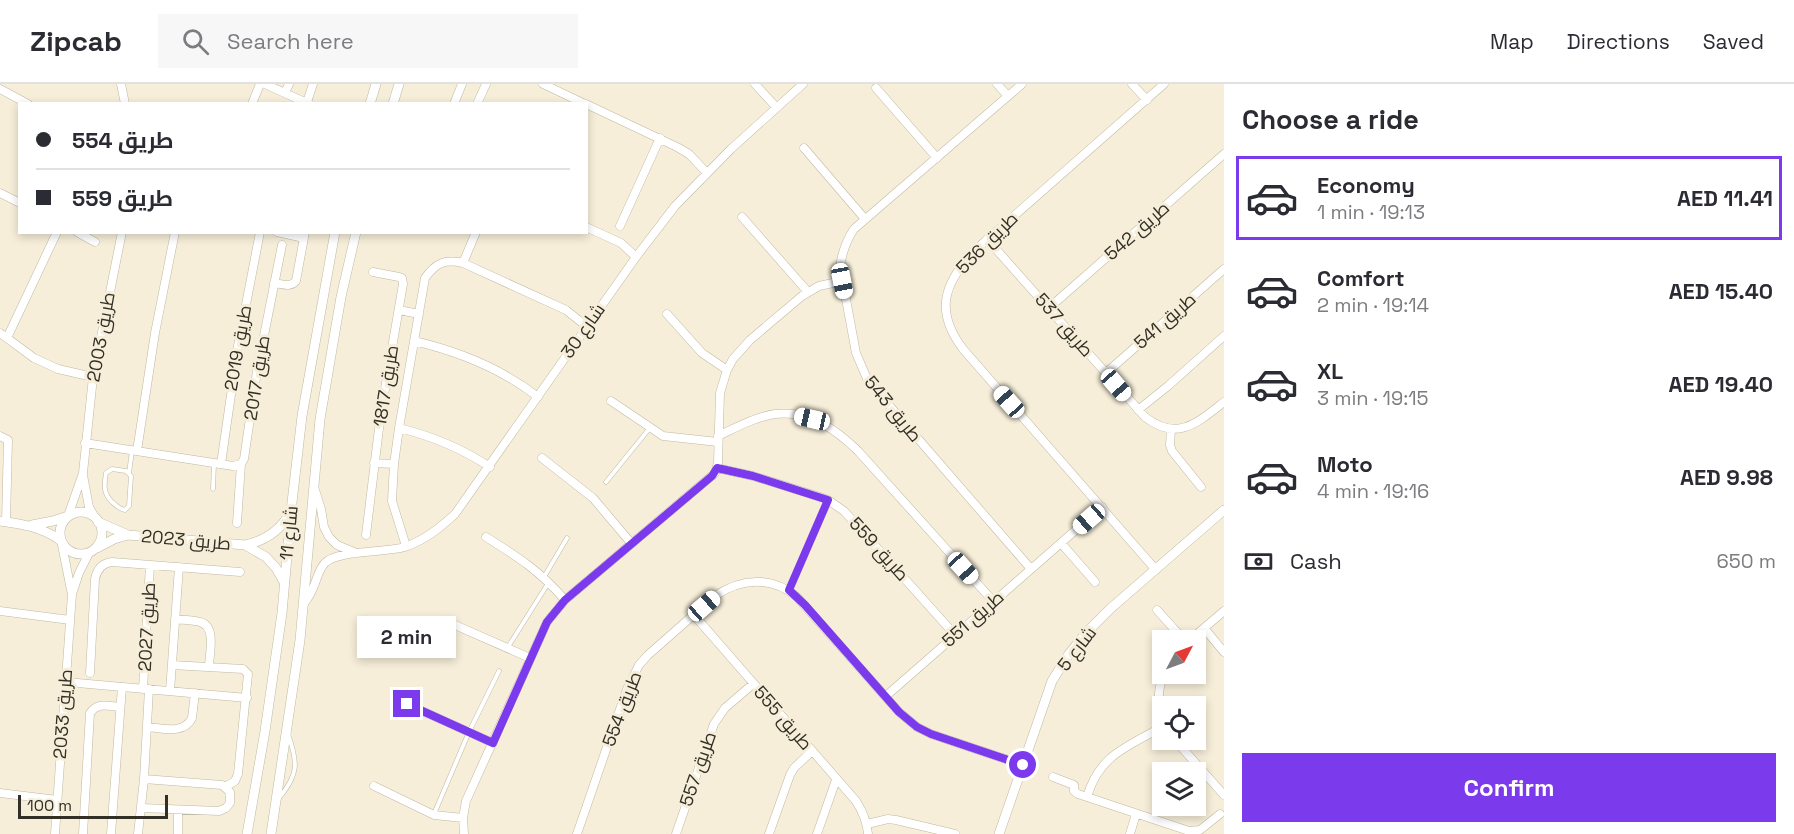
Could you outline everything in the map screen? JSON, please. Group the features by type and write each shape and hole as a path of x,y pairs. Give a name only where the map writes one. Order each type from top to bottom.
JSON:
{"street":[{"path":"121,84 125,102"},
{"path":"253,102 260,84"},
{"path":"265,84 306,102"},
{"path":"285,93 289,84"},
{"path":"308,102 314,84"},
{"path":"371,102 376,84"},
{"path":"394,102 399,84"},
{"path":"455,102 462,84"},
{"path":"478,102 486,84"},
{"path":"543,84 579,102"},
{"path":"755,84 776,107"},
{"name":"شارع 30","path":"304,604 322,566 336,556 387,551 406,546 424,538 448,521 490,466 636,256 675,206 706,173 803,84"},
{"path":"997,84 1008,96"},
{"name":"طريق 543","path":"1022,84 865,219 850,235 842,253 840,267 856,353 868,381 1031,568"},
{"path":"1132,84 1147,100"},
{"name":"طريق 536","path":"1156,570 963,349 948,322 946,307 947,292 952,277 961,265 987,239 1164,84"},
{"path":"876,88 937,158"},
{"path":"0,89 24,102"},
{"path":"588,106 683,150 706,173"},
{"path":"620,226 660,138"},
{"path":"804,148 865,219"},
{"name":"طريق 542","path":"1049,308 1224,154"},
{"path":"0,193 18,202"},
{"path":"742,217 808,291"},
{"path":"588,228 621,243 636,256"},
{"path":"56,234 3,336 34,358 58,369 93,377"},
{"path":"80,234 95,242"},
{"name":"طريق 2003","path":"82,473 93,377 122,234"},
{"path":"135,450 175,234"},
{"name":"طريق 2019","path":"218,463 260,234"},
{"name":"شارع 11","path":"247,834 282,613 302,416 335,234"},
{"name":"شارع 11","path":"271,834 304,604 320,419 329,358 356,234"},
{"path":"475,234 463,263 566,310 586,326"},
{"path":"274,283 288,286 296,281 305,235"},
{"name":"طريق 537","path":"987,239 1138,410 1152,423 1171,429"},
{"name":"طريق 2017","path":"237,523 237,465 244,459 257,371 282,245"},
{"name":"طريق 1817","path":"406,546 393,501 394,465 425,278 441,263 452,261 463,263"},
{"name":"طريق 541","path":"1106,373 1224,269"},
{"name":"طريق 1817","path":"366,535 374,463 404,284 402,278 374,272"},
{"path":"464,834 463,818 466,801 547,622 565,600 712,476 717,468 720,393 733,359 808,291 824,284 842,281"},
{"path":"399,310 418,314"},
{"path":"667,314 702,353 727,370"},
{"path":"1138,410 1224,336"},
{"name":"طريق 1817","path":"414,341 452,352 499,372 538,397"},
{"path":"611,401 663,436 718,439 753,420 775,414 812,419 829,427 858,451 993,601"},
{"path":"1201,487 1172,451 1171,429 1190,427 1224,402"},
{"name":"طريق 1817","path":"399,428 447,442 490,466"},
{"path":"0,436 8,440 3,522 30,525 51,533 68,551 75,554 92,551 102,536 102,529 89,507 82,473"},
{"path":"85,443 237,465"},
{"path":"542,458 593,498 631,543"},
{"path":"374,463 394,465"},
{"name":"طريق 559","path":"717,468 753,476 828,500 844,511 955,635"},
{"path":"61,542 60,527 68,516 82,473"},
{"path":"314,487 324,527 329,537 337,545 357,553"},
{"name":"طريق 551","path":"886,696 1102,507"},
{"name":"شارع 5","path":"999,834 1052,681 1069,654 1086,633 1224,510"},
{"name":"طريق 2023","path":"96,519 128,534 245,545 260,541 274,532 291,511"},
{"path":"30,525 53,521 77,512 83,512 96,519"},
{"name":"طريق 2023","path":"92,551 128,534"},
{"path":"486,537 547,579 565,600"},
{"name":"طريق 2033","path":"61,542 72,594"},
{"path":"1061,543 1095,582"},
{"name":"طريق 2023","path":"245,545 259,552 271,562 284,582"},
{"name":"طريق 2033","path":"55,834 72,594 78,573 92,551"},
{"name":"طريق 2027","path":"90,673 95,579 104,564 112,562 240,572"},
{"name":"طريق 2027","path":"138,834 147,727 150,565"},
{"path":"170,691 179,567"},
{"name":"طريق 554","path":"577,834 633,676 648,655 726,589 751,581 765,582 789,590 805,605 899,712 917,727 931,734 1023,765"},
{"path":"1157,610 1175,630"},
{"path":"0,611 70,620"},
{"path":"1202,630 1224,611"},
{"name":"طريق 555","path":"694,615 856,801 863,812 868,834"},
{"name":"طريق 2027","path":"175,619 201,622 209,628 211,634 209,667"},
{"path":"448,622 530,658"},
{"path":"1204,628 1224,652"},
{"path":"144,779 225,787 237,778 249,676 245,670 172,665"},
{"path":"66,682 247,698"},
{"name":"طريق 557","path":"676,834 714,724 725,708 753,684"},
{"name":"طريق 2027","path":"111,834 122,687"},
{"path":"147,727 177,730 185,727 191,722 195,693"},
{"path":"407,704 493,743"},
{"path":"82,834 90,713 100,705 120,707"},
{"path":"1087,797 1095,775 1110,757 1152,733"},
{"path":"1184,750 1224,795"},
{"path":"769,834 790,775 812,751"},
{"path":"1053,777 1074,785 1075,793 1193,831 1200,830 1220,814"},
{"path":"817,834 836,780"},
{"path":"374,786 434,814 463,818"},
{"path":"141,808 222,810 228,806 231,799 230,792 225,787"},
{"path":"0,793 57,801"},
{"path":"177,834 178,810"},
{"path":"1130,834 1136,814"},
{"path":"867,824 888,819 955,834"}],"lane":[{"path":"606,482 650,428"},
{"path":"129,473 112,469 106,475 105,494 123,511 129,506 131,479 129,473 135,450"},
{"path":"213,489 218,463"},
{"path":"789,590 828,500"},
{"path":"508,648 567,538"},
{"path":"434,814 469,732 499,671"}],"route":[{"path":"407,704 493,743 530,658 555,610 712,476 717,468 753,476 828,500 789,590 798,597 899,712 917,727 931,734 1023,765"}]}
